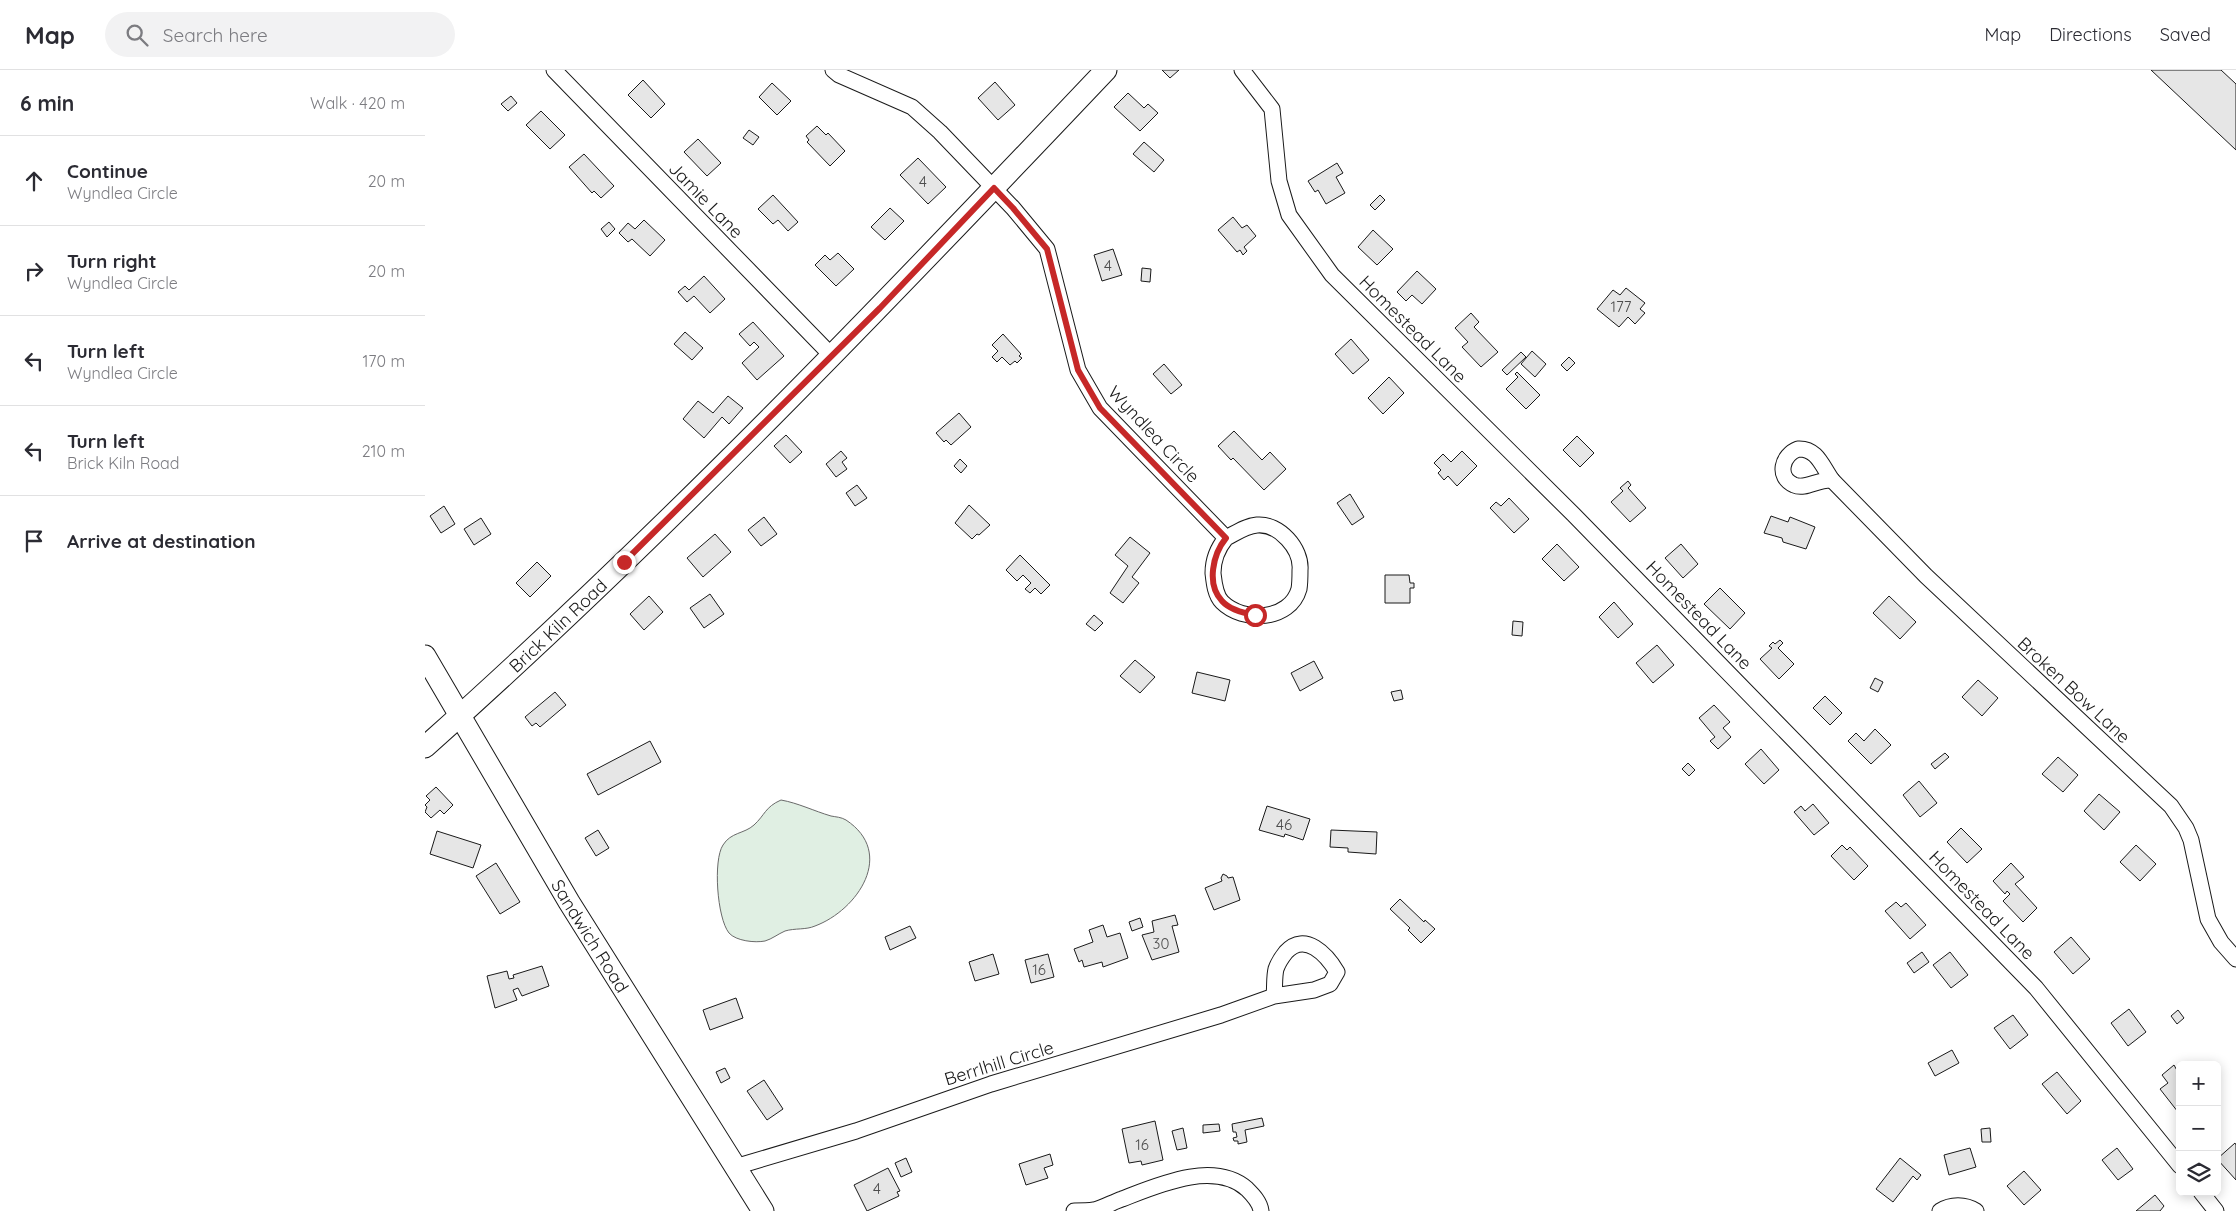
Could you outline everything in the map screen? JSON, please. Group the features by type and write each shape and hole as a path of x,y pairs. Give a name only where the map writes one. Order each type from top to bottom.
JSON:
{"main road":[{"name":"Brick Kiln Road","path":"425,747 624,562 832,356 1106,70"},
{"name":"Sandwich Road","path":"425,656 569,902 763,1211"}],"street":[{"name":"Jamie Lane","path":"554,70 832,356"},
{"path":"833,70 839,75 912,107 940,132 994,188"},
{"name":"Homestead Lane","path":"1242,70 1272,109 1279,181 1289,215 1332,275 1573,514 2037,988 2176,1161"},
{"name":"Wyndlea Circle","path":"994,188 1047,249 1078,370 1100,408 1226,538"},
{"name":"Broken Bow Lane","path":"1831,480 1933,583 2171,806 2183,823 2191,840 2208,919 2221,942 2236,959"},
{"path":"1260,525 1282,533 1294,545 1301,565 1299,589 1288,606 1273,615 1255,615 1239,612 1221,601 1214,584 1213,560 1226,538 1247,527 1260,525"},
{"name":"BerrIhill Circle","path":"735,1167 856,1131 991,1084 1221,1015 1274,996"},
{"path":"1075,1211 1094,1211 1139,1192 1178,1180 1205,1175 1223,1177 1240,1183 1252,1193 1261,1206 1261,1211"},
{"path":"2204,1196 2216,1211"},
{"path":"1940,1211 1946,1207 1957,1206 1976,1211"}],"green space":[{"path":"781,800 846,820 861,833 868,848 870,864 857,894 831,918 808,928 785,931 765,941 741,940 729,933 725,926 719,903 717,875 720,852 726,841 750,828 768,808"}],"building":[{"path":"1162,70 1179,70 1170,78"},
{"path":"2151,70 2221,70 2236,84 2236,150"},
{"path":"643,80 665,104 651,118 628,95"},
{"path":"995,82 1015,105 998,120 978,98"},
{"path":"772,83 791,101 777,115 759,97"},
{"path":"1128,93 1144,108 1148,104 1158,113 1140,131 1114,107"},
{"path":"511,96 517,103 508,111 501,104"},
{"path":"541,111 565,135 550,149 526,125"},
{"path":"817,126 826,135 828,133 845,151 830,166 807,142 809,140 806,136"},
{"path":"749,130 759,137 753,145 743,138"},
{"path":"698,139 721,163 707,176 684,152"},
{"path":"1144,142 1164,160 1154,172 1133,154"},
{"path":"584,154 614,186 601,198 594,191 592,193 569,167"},
{"path":"918,158 946,187 928,204 900,175"},
{"path":"1337,163 1343,173 1336,177 1345,193 1326,204 1318,190 1315,192 1308,181"},
{"path":"773,195 798,222 788,231 778,220 773,224 758,209"},
{"path":"1380,195 1385,200 1375,210 1370,205"},
{"path":"890,208 904,221 885,240 871,227"},
{"path":"1233,217 1242,228 1247,225 1256,236 1244,247 1247,251 1243,255 1240,250 1237,252 1218,230"},
{"path":"644,220 665,240 650,256 632,239 628,242 619,233 628,223 635,229"},
{"path":"609,222 615,229 607,237 601,229"},
{"path":"1373,230 1393,249 1377,265 1358,247"},
{"path":"1113,249 1122,275 1102,281 1094,255"},
{"path":"838,253 854,269 836,286 815,265 825,255 830,260"},
{"path":"1142,268 1151,269 1150,282 1141,281"},
{"path":"1417,271 1436,289 1422,304 1412,295 1406,301 1397,292"},
{"path":"704,276 725,299 710,313 694,296 687,302 678,292 685,286 689,290"},
{"path":"1626,288 1645,303 1640,309 1645,313 1635,324 1628,317 1619,327 1597,309 1613,290 1620,295"},
{"path":"1471,313 1479,322 1474,327 1498,352 1481,367 1462,347 1468,342 1455,328"},
{"path":"753,322 784,356 757,380 742,363 759,347 754,342 750,346 739,334"},
{"path":"685,332 703,348 692,360 674,344"},
{"path":"1003,334 1021,354 1019,356 1022,358 1017,363 1015,361 1010,365 1002,357 997,362 992,357 998,351 992,345"},
{"path":"1351,339 1369,360 1353,374 1335,354"},
{"path":"1532,351 1546,364 1535,377 1521,364"},
{"path":"1521,352 1526,357 1507,375 1502,370"},
{"path":"1569,357 1575,363 1567,371 1561,365"},
{"path":"1164,364 1182,385 1171,394 1153,374"},
{"path":"1517,372 1540,395 1526,409 1506,389 1518,377 1515,374"},
{"path":"1389,377 1404,393 1383,414 1368,398"},
{"path":"728,396 743,408 729,424 722,417 704,438 683,419 698,401 713,413"},
{"path":"959,413 971,427 951,445 946,440 944,442 936,433"},
{"path":"1234,431 1262,460 1270,452 1286,469 1264,490 1233,458 1231,460 1218,446"},
{"path":"786,435 802,452 790,463 774,446"},
{"path":"1577,436 1594,453 1580,467 1563,450"},
{"path":"841,451 847,458 842,462 847,469 836,477 826,464"},
{"path":"1462,451 1477,466 1457,486 1448,476 1444,480 1438,473 1441,470 1434,463 1443,454 1451,462"},
{"path":"960,459 967,466 961,473 954,466"},
{"path":"1628,481 1631,485 1628,488 1646,508 1630,522 1611,502 1623,491 1620,488"},
{"path":"857,485 867,498 855,506 846,493"},
{"path":"1350,494 1364,517 1352,525 1337,503"},
{"path":"1509,498 1529,519 1514,533 1490,508 1496,502 1501,506"},
{"path":"969,505 990,525 972,539 955,523"},
{"path":"444,506 455,524 441,533 430,516"},
{"path":"1771,516 1788,522 1790,517 1815,527 1806,549 1783,542 1782,538 1764,533"},
{"path":"764,517 777,534 761,546 748,530"},
{"path":"481,518 491,534 474,545 464,529"},
{"path":"715,534 731,552 703,577 687,558"},
{"path":"1130,537 1150,553 1132,577 1139,583 1123,603 1110,593 1128,566 1115,555"},
{"path":"1557,544 1579,567 1564,581 1542,559"},
{"path":"1681,544 1698,564 1683,578 1665,558"},
{"path":"1020,555 1050,585 1041,594 1035,588 1030,593 1025,589 1031,583 1023,575 1017,581 1006,570"},
{"path":"537,562 551,576 530,597 516,583"},
{"path":"1385,575 1409,575 1410,583 1414,583 1414,588 1410,588 1410,603 1385,603"},
{"path":"1720,588 1745,613 1730,629 1704,604"},
{"path":"710,594 724,614 704,628 690,608"},
{"path":"649,596 663,612 644,630 630,614"},
{"path":"1889,596 1916,622 1900,639 1873,613"},
{"path":"1614,602 1633,624 1618,638 1599,617"},
{"path":"1094,615 1103,623 1095,631 1086,624"},
{"path":"1513,621 1523,622 1522,636 1512,635"},
{"path":"1780,640 1783,643 1778,648 1794,664 1779,679 1760,659 1772,648 1769,646 1773,642 1775,644"},
{"path":"1657,645 1674,665 1653,683 1636,663"},
{"path":"1135,660 1155,677 1140,693 1120,676"},
{"path":"1314,661 1323,678 1300,691 1291,673"},
{"path":"1197,672 1230,680 1225,701 1192,693"},
{"path":"1875,678 1883,682 1878,692 1870,688"},
{"path":"1978,680 1998,698 1982,716 1962,697"},
{"path":"1401,690 1403,699 1394,701 1391,692"},
{"path":"555,692 566,705 540,727 536,723 532,726 525,717"},
{"path":"1825,696 1842,713 1830,725 1813,708"},
{"path":"1714,705 1730,722 1723,728 1731,737 1718,749 1710,741 1715,737 1699,718"},
{"path":"1875,729 1891,745 1871,764 1848,741 1856,733 1864,741"},
{"path":"650,741 661,762 598,795 587,774"},
{"path":"1761,749 1779,770 1764,784 1745,764"},
{"path":"1945,753 1949,757 1935,769 1931,764"},
{"path":"2058,757 2078,775 2063,792 2042,774"},
{"path":"1688,763 1695,770 1689,776 1682,769"},
{"path":"1919,781 1937,803 1920,817 1903,795"},
{"path":"436,787 453,805 444,814 440,810 431,818 425,812 427,807 425,805 430,800 426,796"},
{"path":"2099,794 2120,812 2104,830 2084,811"},
{"path":"1813,804 1829,823 1814,835 1794,812 1801,806 1805,811"},
{"path":"1267,806 1310,819 1303,840 1285,834 1284,837 1259,830"},
{"path":"1961,828 1982,849 1967,863 1947,842"},
{"path":"598,830 609,848 596,856 585,838"},
{"path":"1331,830 1377,832 1376,854 1348,852 1348,848 1330,847"},
{"path":"437,831 481,845 473,868 430,854"},
{"path":"1842,845 1847,850 1850,847 1868,866 1854,880 1831,856"},
{"path":"2136,845 2156,864 2140,881 2120,862"},
{"path":"496,863 520,902 500,914 476,876"},
{"path":"2011,863 2024,877 2015,884 2037,908 2023,922 2003,901 2010,894 2007,891 2005,894 1993,881"},
{"path":"1223,874 1228,878 1233,877 1240,900 1214,910 1205,888 1222,881"},
{"path":"1400,899 1424,922 1425,920 1435,929 1421,943 1408,930 1410,928 1390,909"},
{"path":"1896,902 1901,907 1906,903 1926,925 1910,939 1885,911"},
{"path":"1175,915 1178,925 1172,926 1179,952 1152,960 1142,935 1154,932 1152,921"},
{"path":"1140,918 1143,927 1132,931 1129,922"},
{"path":"1103,925 1107,937 1120,933 1128,958 1103,967 1102,962 1084,967 1082,960 1079,962 1074,949 1093,942 1089,930"},
{"path":"910,926 916,938 890,950 885,937"},
{"path":"2071,937 2090,959 2073,974 2054,952"},
{"path":"1922,952 1929,962 1914,973 1907,963"},
{"path":"1950,952 1968,975 1951,988 1933,965"},
{"path":"993,954 999,974 975,981 969,962"},
{"path":"1048,954 1054,977 1031,983 1025,960"},
{"path":"542,966 549,986 522,996 518,988 513,990 517,1000 495,1008 487,976 507,971 509,979 514,978 513,975"},
{"path":"736,998 743,1018 710,1030 703,1010"},
{"path":"2129,1009 2146,1032 2128,1046 2111,1023"},
{"path":"2178,1010 2184,1018 2177,1024 2171,1016"},
{"path":"2013,1015 2028,1035 2010,1049 1994,1028"},
{"path":"1952,1050 1959,1063 1935,1076 1928,1063"},
{"path":"2174,1065 2176,1069 2176,1109 2160,1089 2168,1083 2162,1075"},
{"path":"725,1068 730,1078 721,1083 716,1072"},
{"path":"2057,1072 2081,1101 2067,1114 2042,1084"},
{"path":"764,1080 783,1109 767,1120 747,1091"},
{"path":"1262,1118 1264,1126 1245,1130 1247,1142 1238,1144 1238,1141 1234,1141 1233,1138 1237,1137 1236,1132 1233,1132 1232,1124"},
{"path":"1155,1121 1163,1160 1142,1165 1141,1161 1129,1163 1122,1129"},
{"path":"1219,1124 1220,1131 1203,1133 1203,1125"},
{"path":"1183,1128 1187,1148 1177,1150 1172,1131"},
{"path":"1990,1128 1991,1142 1982,1142 1981,1129"},
{"path":"2235,1143 2236,1180 2221,1163 2221,1155"},
{"path":"1970,1148 1976,1167 1949,1175 1944,1155"},
{"path":"2117,1148 2133,1169 2118,1180 2102,1160"},
{"path":"1050,1154 1053,1165 1044,1168 1048,1178 1026,1185 1019,1164"},
{"path":"906,1158 912,1172 901,1177 895,1163"},
{"path":"1900,1158 1921,1175 1917,1180 1913,1176 1893,1202 1876,1189"},
{"path":"888,1168 900,1191 897,1192 899,1196 867,1211 854,1185"},
{"path":"2024,1171 2041,1190 2024,1205 2007,1186"},
{"path":"2155,1195 2164,1206 2160,1211 2136,1211"}],"route":[{"path":"624,562 880,308 994,188 1047,249 1078,370 1100,408 1226,538 1213,560 1214,584 1221,601 1239,612 1255,615"}]}
